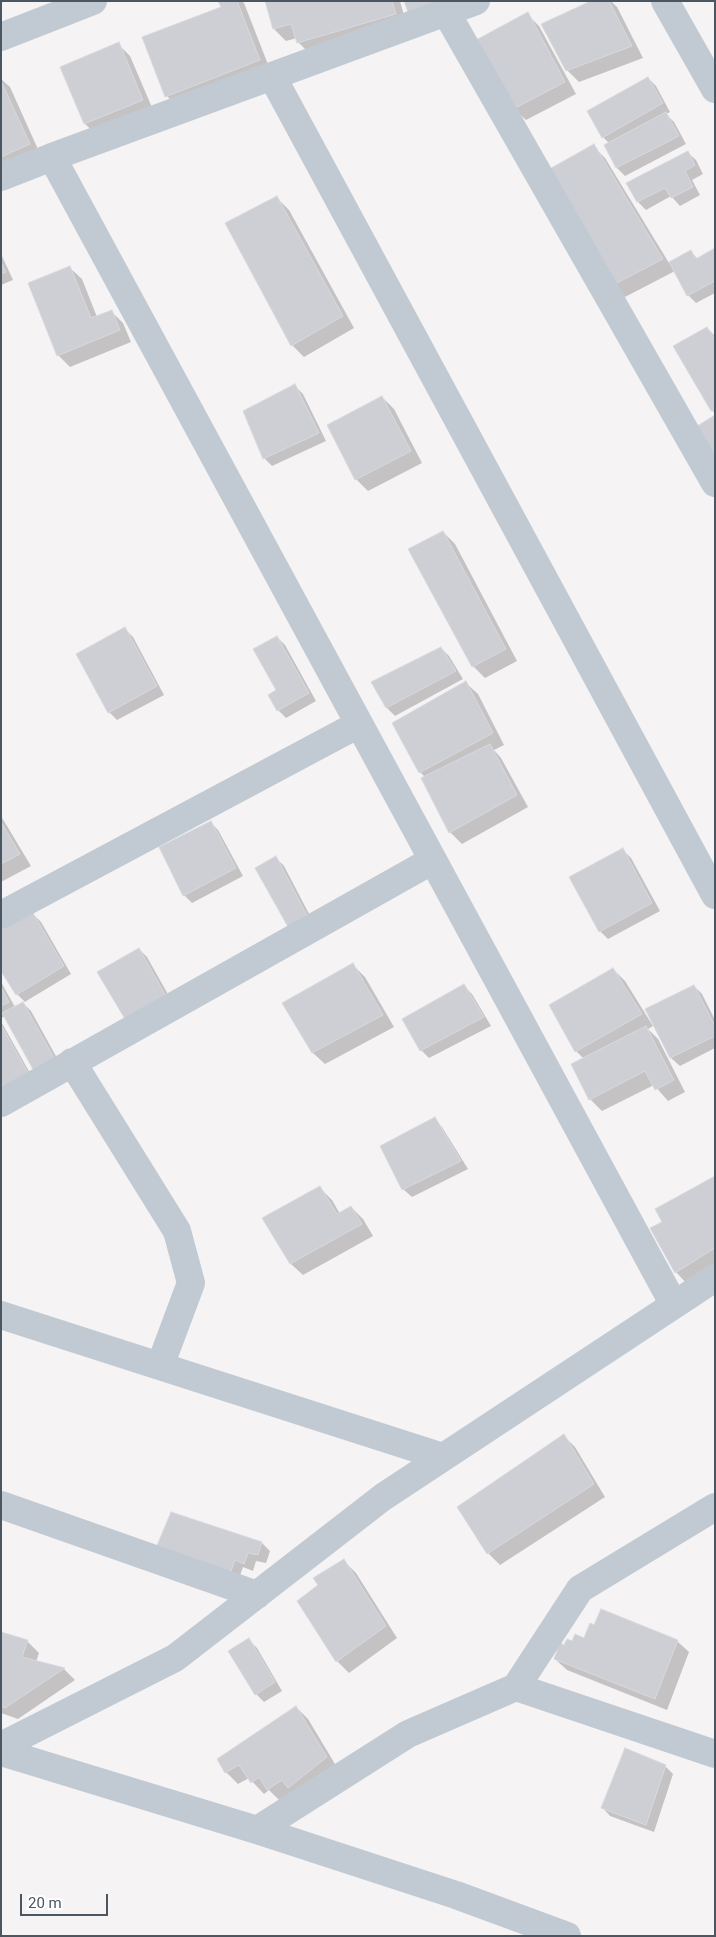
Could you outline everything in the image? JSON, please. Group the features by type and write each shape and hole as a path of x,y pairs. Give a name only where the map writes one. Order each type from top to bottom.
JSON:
{"street":[{"path":"1,36 93,1"},
{"path":"1,177 476,1"},
{"path":"665,1 715,89"},
{"path":"446,12 715,483"},
{"path":"272,76 715,895"},
{"path":"52,157 674,1304"},
{"path":"1,914 359,724"},
{"path":"1,1103 433,860"},
{"path":"72,1062 177,1231 190,1283 160,1366"},
{"path":"1,1746 175,1658 383,1497 715,1278"},
{"path":"1,1315 443,1457"},
{"path":"1,1505 257,1595"},
{"path":"257,1830 408,1734 516,1687 580,1589 715,1507"},
{"path":"516,1687 715,1754"},
{"path":"1,1752 257,1830 456,1895 567,1936"}],"building":[{"path":"218,1 237,1 260,60 165,97 142,37 221,7"},
{"path":"265,1 392,1 396,14 297,43 291,24 273,29"},
{"path":"404,1 437,1 408,12"},
{"path":"591,1 609,1 632,46 566,71 541,24"},
{"path":"528,12 565,82 513,109 476,40"},
{"path":"119,42 143,100 84,124 60,67"},
{"path":"648,77 663,103 602,138 587,111"},
{"path":"1,81 30,144 1,157"},
{"path":"666,112 679,136 616,168 604,145"},
{"path":"594,144 663,259 613,285 546,171"},
{"path":"688,151 695,165 685,171 693,187 671,198 665,188 637,202 626,183"},
{"path":"277,196 343,316 291,346 225,223"},
{"path":"715,248 715,281 687,296 669,262 691,250 696,259"},
{"path":"1,262 6,272 1,274"},
{"path":"70,266 91,318 112,310 120,330 57,356 28,283"},
{"path":"707,327 715,340 715,409 711,411 673,346"},
{"path":"295,384 319,433 263,459 243,411"},
{"path":"382,396 411,451 355,480 327,425"},
{"path":"715,415 715,467 694,428"},
{"path":"443,531 506,649 472,667 408,549"},
{"path":"125,627 157,686 108,713 76,654"},
{"path":"277,636 309,693 277,711 268,695 276,690 253,649"},
{"path":"441,647 456,671 386,708 371,682"},
{"path":"466,681 493,733 419,773 392,723"},
{"path":"490,744 517,795 449,833 421,778"},
{"path":"211,821 236,868 183,896 159,847"},
{"path":"1,822 20,854 1,864"},
{"path":"623,848 652,903 599,932 569,877"},
{"path":"276,856 311,923 292,934 255,868"},
{"path":"33,913 64,966 16,995 1,971 1,930"},
{"path":"139,948 166,996 125,1019 97,972"},
{"path":"353,963 383,1015 312,1053 282,1003"},
{"path":"613,968 642,1014 575,1052 549,1005"},
{"path":"464,984 484,1017 420,1051 402,1019"},
{"path":"694,985 715,1026 715,1036 670,1058 645,1009"},
{"path":"1,987 9,1002 1,1006"},
{"path":"23,1002 54,1058 34,1071 2,1013"},
{"path":"1,1025 28,1073 4,1088 1,1083"},
{"path":"646,1026 674,1080 655,1090 645,1071 589,1100 571,1064"},
{"path":"435,1117 461,1161 402,1190 380,1146"},
{"path":"715,1176 715,1248 675,1273 650,1228 662,1222 655,1209"},
{"path":"320,1186 337,1214 351,1206 362,1224 290,1264 262,1218"},
{"path":"564,1434 594,1484 487,1554 457,1507"},
{"path":"171,1512 262,1542 258,1555 248,1553 244,1564 235,1560 230,1574 156,1548"},
{"path":"344,1559 386,1626 336,1662 297,1601 318,1585 313,1578"},
{"path":"601,1609 678,1640 655,1699 554,1659 560,1643 564,1645 567,1639 572,1641 575,1634 584,1638 590,1623 594,1625"},
{"path":"1,1632 28,1640 22,1657 65,1668 5,1708 1,1706"},
{"path":"249,1638 275,1682 255,1695 228,1651"},
{"path":"296,1706 327,1757 288,1788 282,1780 267,1790 259,1777 251,1783 239,1765 225,1773 217,1759"},
{"path":"625,1748 666,1765 646,1825 601,1808"}]}
